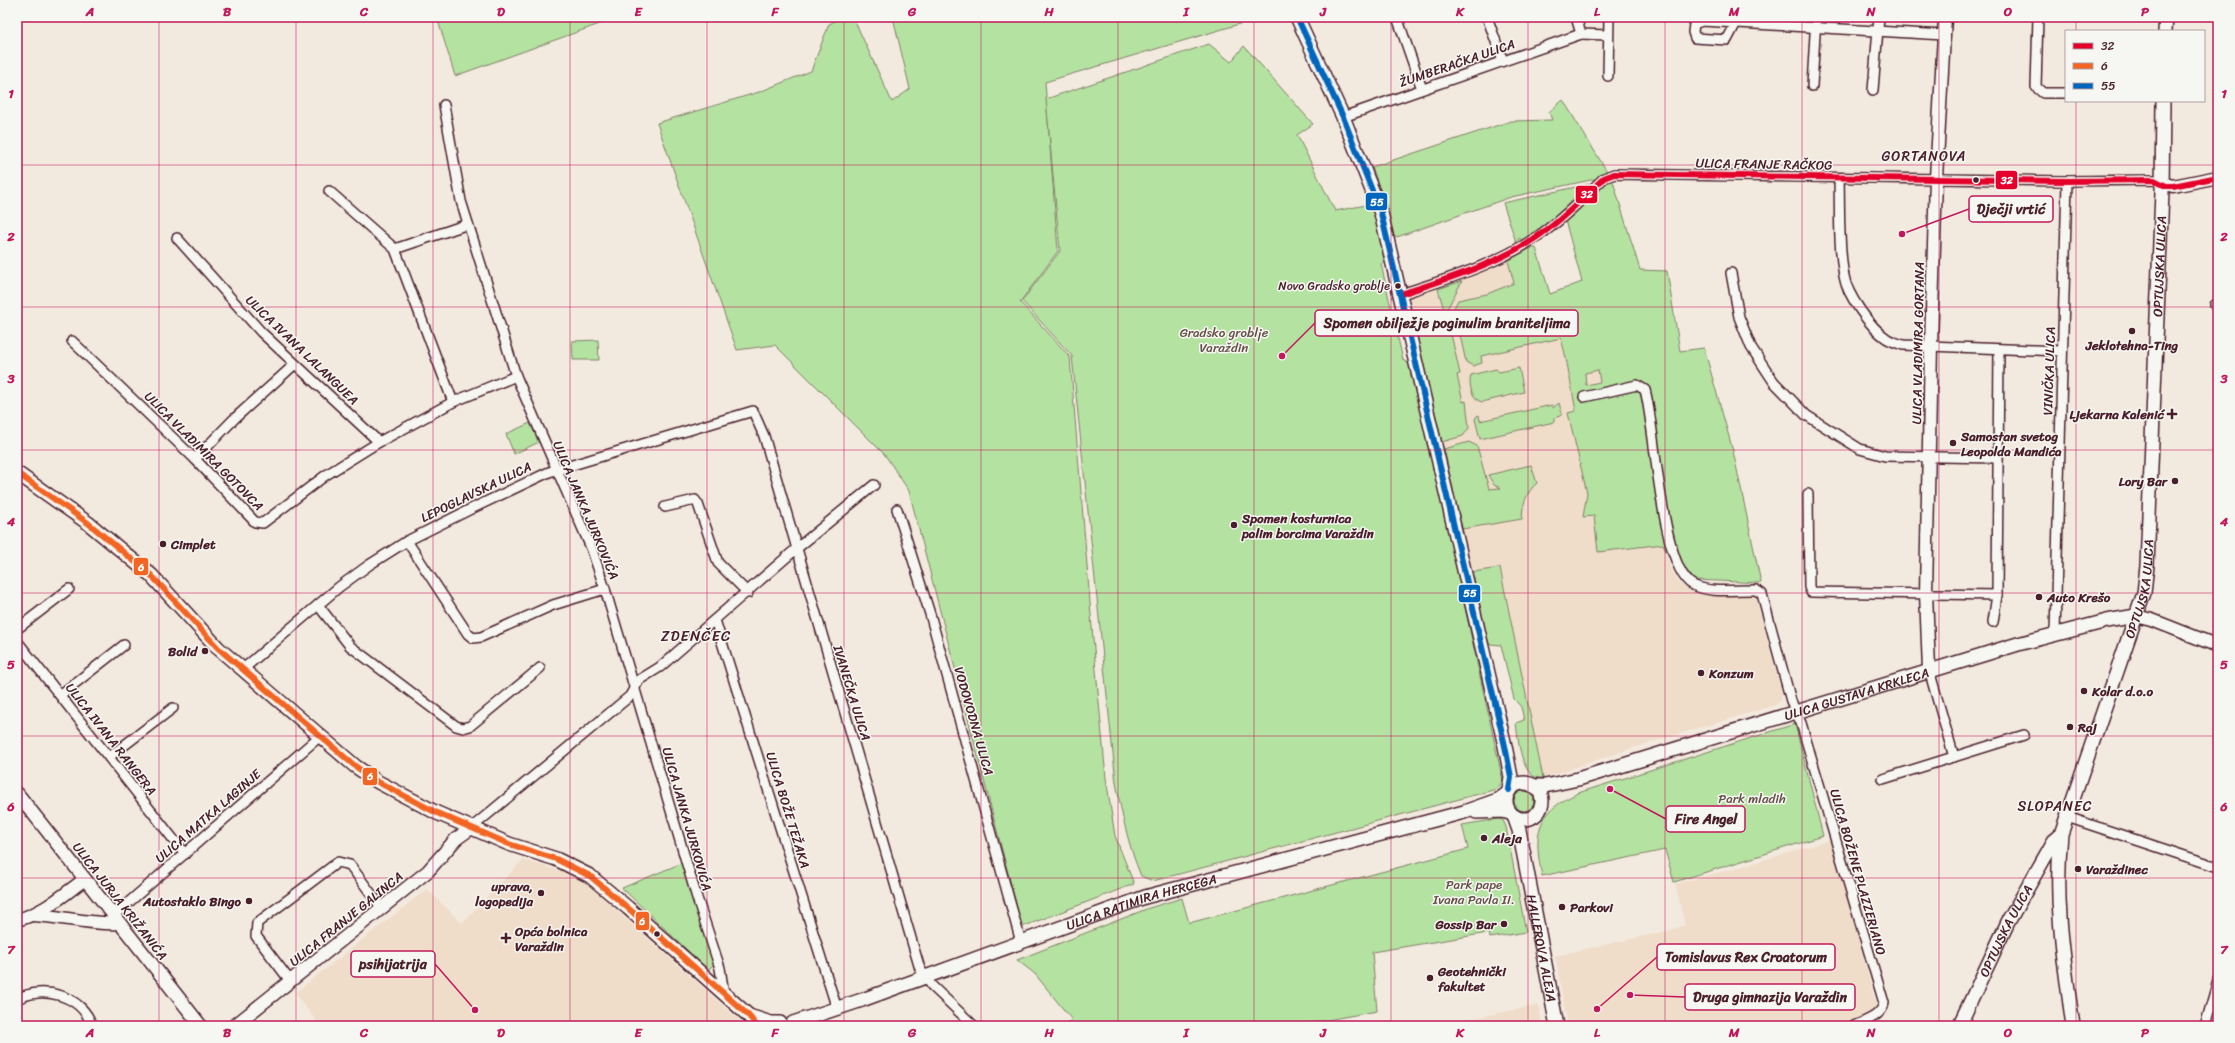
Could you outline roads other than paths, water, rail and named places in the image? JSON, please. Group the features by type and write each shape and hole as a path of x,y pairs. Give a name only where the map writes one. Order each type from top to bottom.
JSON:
{"main road":[{"path":"1297,17 1343,117 1381,213 1505,746 1511,777 1506,803 1512,814 1523,819 1533,816 1541,805 1540,794 1518,772 1505,746"},
{"path":"2165,30 2166,17"},
{"name":"OPTUJSKA ULICA","path":"1959,1026 2008,922 2028,886 2040,880 2057,878 2061,834 2144,592 2147,566 2162,183 2163,102"},
{"path":"17,473 88,523 151,575 218,648 242,670 320,736 378,782 412,801 470,829 508,844 556,859 590,876 650,927 753,1021 787,1024"},
{"name":"ULICA GUSTAVA KRKLECA","path":"1531,784 1545,786 1578,779 1929,670 2055,634 2136,616"},
{"name":"ULICA GUSTAVA KRKLECA","path":"1541,805 1549,797 1578,779"},
{"path":"1508,792 1517,784 1531,784"},
{"name":"ULICA RATIMIRA HERCEGA","path":"787,1024 831,1010 1169,890 1464,812 1498,800 1508,792"},
{"name":"ULICA RATIMIRA HERCEGA","path":"1464,812 1503,811 1512,814"},
{"name":"HALLEROVA ALEJA","path":"1512,814 1519,830 1557,1026"},
{"name":"HALLEROVA ALEJA","path":"1527,870 1529,829 1533,816"},
{"path":"2028,886 2054,841 2061,834"},
{"path":"2057,878 2062,942 2073,1026"},
{"name":"ULICA RATIMIRA HERCEGA","path":"811,1026 831,1010"}],"street":[{"path":"1397,17 1422,89"},
{"path":"1487,17 1503,61"},
{"path":"1576,17 1581,34 1608,35"},
{"path":"1608,76 1609,17"},
{"path":"1812,86 1816,17"},
{"path":"1873,90 1879,17"},
{"name":"ULICA VLADIMIRA GORTANA","path":"1929,670 1926,593 1931,346 1936,178 1945,17"},
{"path":"2038,17 2036,87 2043,93 2065,93"},
{"path":"1736,23 1944,35"},
{"name":"ŽUMBERAČKA ULICA","path":"1343,117 1581,34"},
{"name":"ULICA JANKA JURKOVIĆA","path":"444,105 456,174 468,224 516,376 592,550 635,688 697,898 720,968 725,995"},
{"name":"ULICA FRANJE RAČKOG","path":"1401,294 1478,268 1521,247 1548,229 1604,178 1614,174 2067,181 2154,180 2162,183"},
{"path":"2162,183 2173,186 2218,177"},
{"path":"1839,178 1840,238 1844,277 1857,305 1872,326 1886,339 1903,345 2062,350"},
{"name":"VINIČKA ULICA","path":"2055,634 2067,181"},
{"path":"329,191 395,249 453,402"},
{"path":"395,249 468,224"},
{"name":"ULICA IVANA LALANGUEA","path":"177,238 261,332 378,442"},
{"path":"1732,274 1739,316 1751,347 1774,382 1806,415 1860,449 1885,456 1929,458 1997,458"},
{"name":"ULICA VLADIMIRA GOTOVCA","path":"72,341 195,458 255,522 263,523 326,475 378,442 453,402 516,376"},
{"path":"1993,622 1997,595 1999,349"},
{"path":"195,458 234,419 295,364"},
{"name":"ULICA BOŽENE PLAZZERIANO","path":"1584,397 1637,385 1645,390 1669,539 1680,570 1687,580 1698,587 1756,590 1762,594 1884,1002 1883,1007 1877,1014 1854,1026"},
{"name":"LEPOGLAVSKA ULICA","path":"242,670 318,605 369,565 407,541 536,476 746,413 754,411 757,416"},
{"name":"IVANEČKA ULICA","path":"757,416 897,894 924,977"},
{"path":"470,829 630,696 638,680 660,667 748,593 796,549 874,485"},
{"path":"1808,494 1809,587 1811,592 1997,595"},
{"path":"665,507 694,500 698,504 718,563 748,593"},
{"name":"VODOVODNA ULICA","path":"897,509 932,621 1021,942"},
{"path":"407,541 468,634 473,638 481,637 553,605 605,589"},
{"path":"17,628 69,589"},
{"path":"318,605 350,646 422,702 456,726 463,728 470,726 540,668"},
{"path":"2136,616 2152,620 2218,646"},
{"name":"ULICA BOŽE TEŽAKA","path":"715,620 831,1010"},
{"name":"ULICA IVANA RANGERA","path":"17,641 184,854"},
{"path":"60,695 124,645"},
{"path":"1929,670 1954,757"},
{"path":"109,757 173,708"},
{"name":"ULICA MATKA LAGINJE","path":"116,920 184,854 320,736"},
{"path":"1883,779 2024,736"},
{"name":"ULICA JURJA KRIŽANIĆA","path":"17,794 201,1026"},
{"path":"2067,816 2218,867"},
{"name":"ULICA FRANJE GALINCA","path":"234,1026 381,907 428,872 456,839 470,829"},
{"path":"290,982 256,936 257,923 338,862 350,865 381,907"},
{"path":"17,920 32,915 54,902 85,879"},
{"path":"32,915 53,916 104,924 116,920"},
{"path":"924,977 974,1026"},
{"path":"2205,1026 2218,981"},
{"path":"17,999 26,994 44,992 62,995 81,1009 92,1026"}],"place":[{"name":"Dječji vrtić","path":"1902,234"},
{"name":"Novo Gradsko groblje","path":"1398,286"},
{"name":"Jeklotehna-Ting","path":"2132,331"},
{"name":"Spomen obilježje poginulim braniteljima","path":"1282,356"},
{"name":"Ljekarna Kalenić","path":"2172,414"},
{"name":"Samostan svetog Leopolda Mandića","path":"1953,443"},
{"name":"Lory Bar","path":"2175,481"},
{"name":"Spomen kosturnica palim borcima Varaždin","path":"1234,525"},
{"name":"Cimplet","path":"163,544"},
{"name":"Auto Krešo","path":"2039,597"},
{"name":"Bolid","path":"205,651"},
{"name":"Konzum","path":"1701,673"},
{"name":"Kolar d.o.o","path":"2084,691"},
{"name":"Raj","path":"2070,727"},
{"name":"Fire Angel","path":"1610,789"},
{"name":"Aleja","path":"1484,838"},
{"name":"Varaždinec","path":"2078,869"},
{"name":"uprava, logopedija","path":"541,893"},
{"name":"Autostaklo Bingo","path":"249,901"},
{"name":"Parkovi","path":"1562,907"},
{"name":"Gossip Bar","path":"1504,924"},
{"name":"Opća bolnica Varaždin","path":"506,938"},
{"name":"Geotehnički fakultet","path":"1430,978"},
{"name":"Druga gimnazija Varaždin","path":"1630,995"},
{"name":"Tomislavus Rex Croatorum","path":"1597,1009"},
{"name":"psihijatrija","path":"475,1010"}],"district":[{"name":"GORTANOVA","path":"1924,156"},
{"name":"ZDENČEC","path":"696,636"},
{"name":"SLOPANEC","path":"2055,806"}],"park label":[{"name":"Gradsko groblje Varaždin","path":"1224,340"},
{"name":"Park mladih","path":"1752,798"},
{"name":"Park pape Ivana Pavla II.","path":"1474,892"}]}
